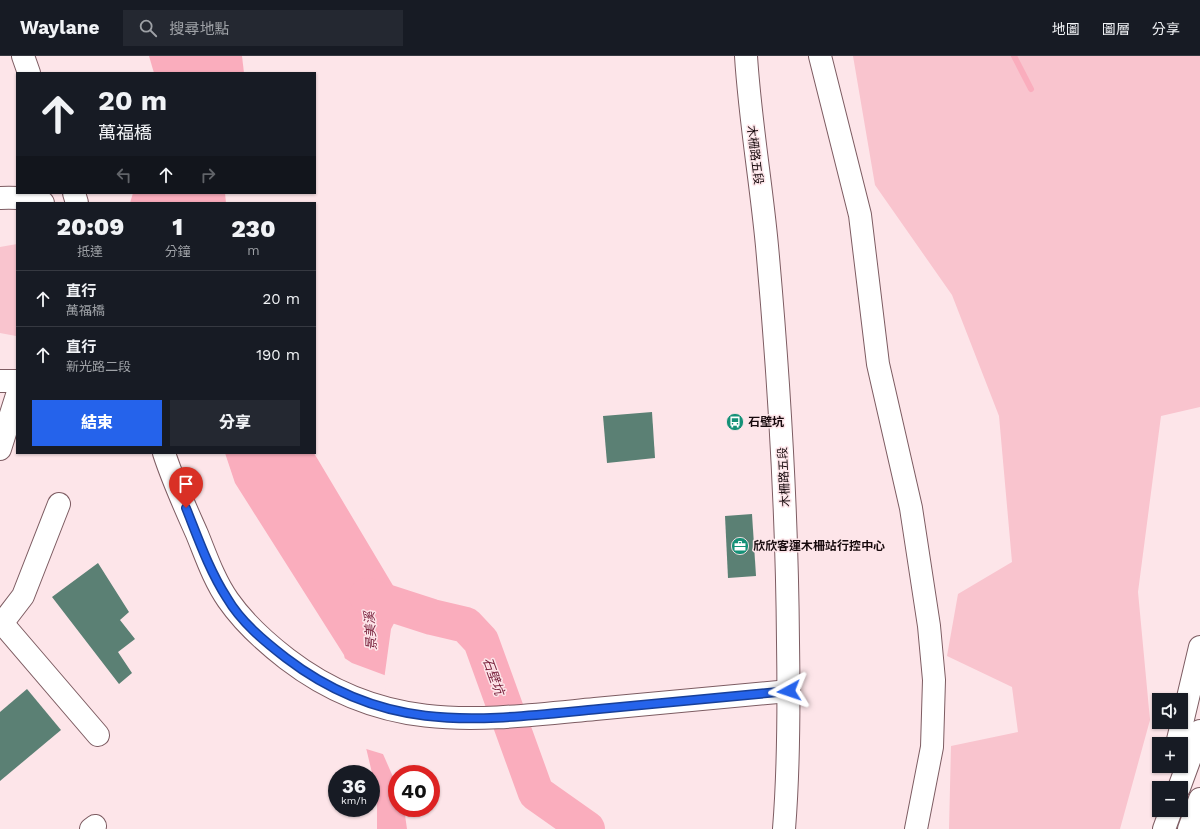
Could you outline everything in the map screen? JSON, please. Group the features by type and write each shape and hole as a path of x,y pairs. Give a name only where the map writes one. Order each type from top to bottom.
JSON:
{"main road":[{"path":"23,56 29,72"},
{"name":"木柵路五段","path":"738,56 749,103"},
{"name":"木柵路五段","path":"746,56 749,103 766,244 783,461 788,569 789,691 788,774 784,829"},
{"path":"820,56 860,215 878,364 911,508 930,626 934,680 932,747 916,829"},
{"path":"0,198 25,198 39,202"},
{"path":"0,381 16,381"},
{"path":"0,449 16,398"},
{"path":"164,458 213,573 227,599 247,624 295,665 316,679 345,694 403,713 461,719 501,718 789,691"},
{"path":"59,504 24,596 1,624 98,735"},
{"path":"1179,737 1200,647"},
{"path":"1182,781 1200,731"},
{"path":"1188,829 1200,799"},
{"path":"1158,829 1161,817"},
{"path":"1164,829 1168,817"}],"shaded area":[{"path":"853,56 1200,56 1200,407 1161,416 1138,592 1150,720 1120,829 949,829 951,746 1018,732 1012,687 947,656 958,594 1012,562 999,416 952,295 875,185"},
{"path":"16,244 16,336 0,333 0,247"}],"water":[{"path":"149,56 242,56 244,72 154,72"},
{"path":"133,194 225,194 226,202 130,202"},
{"name":"景美溪","path":"225,454 315,454 404,604 391,629 376,738 388,765 388,817 405,817 407,829 377,829 377,817 380,817 380,765 370,765 344,655 235,483"}],"pier":[{"path":"343,657 352,663 387,676 379,738 386,755 363,748"}],"building":[{"path":"652,412 655,458 607,463 603,416"},
{"name":"欣欣客運木柵站行控中心","path":"752,514 756,576 728,578 725,516"},
{"path":"98,563 129,612 120,620 135,639 118,652 132,673 119,684 52,597"},
{"path":"27,689 61,730 0,781 0,712"}],"waterway":[{"path":"1014,56 1031,89"},
{"name":"石壁坑","path":"367,596 432,617 466,625 481,641 536,793 587,829"}],"place":[{"name":"石壁坑","path":"735,422"},
{"name":"欣欣客運木柵站行控中心","path":"740,546"}],"route":[{"path":"186,508 213,573 227,599 247,624 273,648 316,679 345,694 373,705 403,713 429,717 461,719 501,718 789,691"}]}
